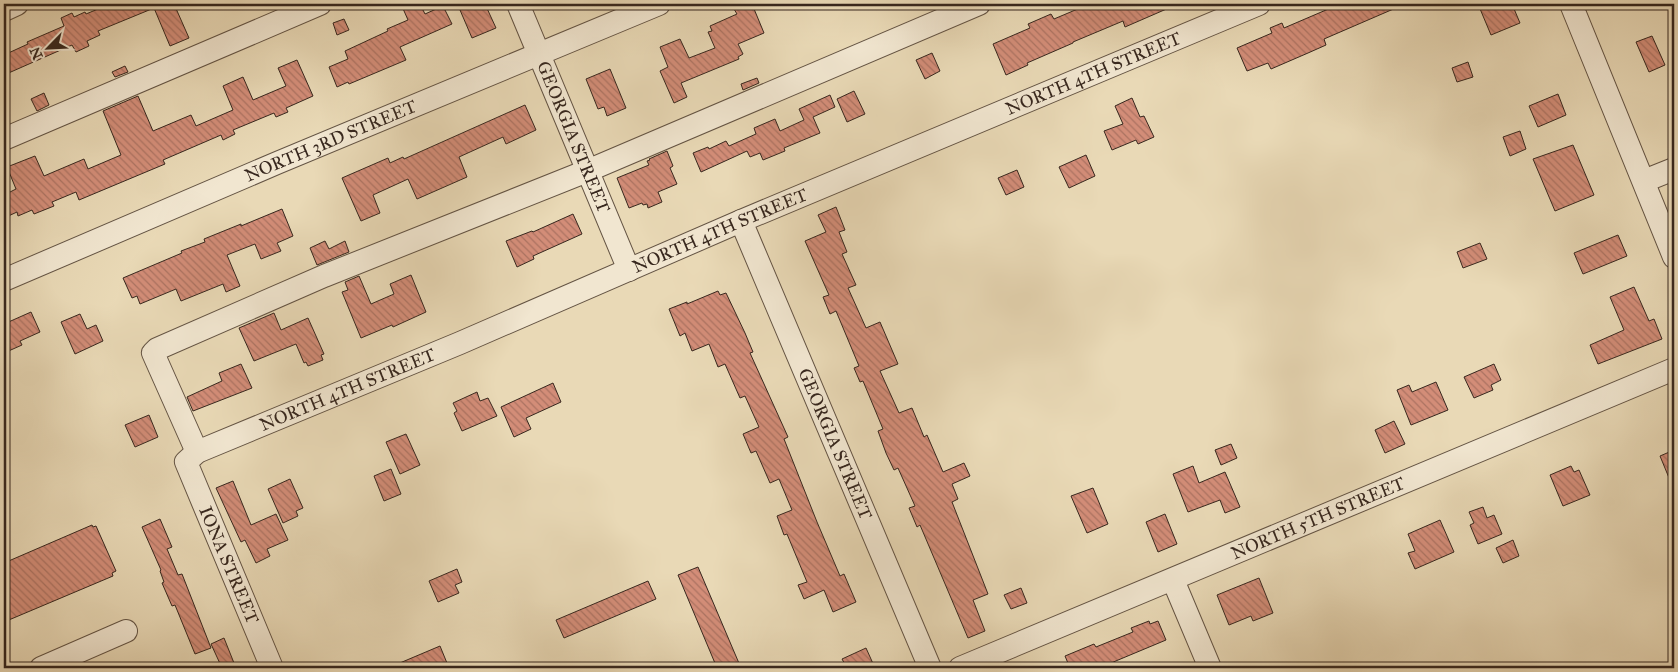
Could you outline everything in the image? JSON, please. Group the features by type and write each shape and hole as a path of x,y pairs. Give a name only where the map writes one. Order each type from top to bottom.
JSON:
{"street":[{"path":"4,10 17,4"},
{"path":"4,139 320,4"},
{"name":"GEORGIA STREET","path":"518,4 629,270"},
{"name":"NORTH 3RD STREET","path":"4,280 277,163 659,4"},
{"path":"587,171 979,4"},
{"name":"NORTH 4TH STREET","path":"191,457 741,221 1258,4"},
{"path":"1571,4 1674,257"},
{"path":"1644,181 1674,169"},
{"name":"IONA STREET","path":"272,668 153,353 157,349 324,276 587,171"},
{"name":"GEORGIA STREET","path":"741,221 930,668"},
{"name":"NORTH 5TH STREET","path":"960,668 1674,369"},
{"path":"1173,580 1210,668"},
{"path":"41,668 126,631"}],"building":[{"path":"110,4 174,4 189,38 170,46 154,8 98,31 100,35 87,41 89,46 76,52 72,45 4,75 4,55 28,44 27,42 64,26 61,18 72,13 74,17 85,12 86,14"},
{"path":"401,4 420,4 425,14 443,6 452,24 400,47 406,60 349,84 348,82 337,87 329,67 348,59 345,51 408,20"},
{"path":"474,4 485,4 496,28 472,38 460,10"},
{"path":"752,4 764,33 738,44 743,54 738,57 739,59 681,83 687,97 674,103 660,71 668,67 660,47 680,39 689,58 715,48 708,32 712,31 710,26 737,14 734,9"},
{"path":"1079,4 1178,4 1125,27 1123,21 1027,63 1028,65 1006,75 993,44 1030,28 1028,24 1051,14 1054,19 1080,8"},
{"path":"1340,4 1405,4 1324,39 1326,45 1271,69 1268,63 1247,71 1237,48 1272,33 1270,28 1282,23 1284,28"},
{"path":"1478,4 1512,4 1520,23 1491,35"},
{"path":"344,19 349,30 337,35 333,23"},
{"path":"1652,36 1665,65 1649,72 1636,42"},
{"path":"932,53 940,71 925,79 916,60"},
{"path":"297,60 313,96 286,108 288,112 276,117 274,113 233,130 235,134 223,140 221,135 163,160 165,164 79,200 76,192 52,202 54,206 34,214 32,210 18,216 17,212 4,218 4,195 16,189 7,167 35,156 44,176 84,159 88,169 121,155 103,111 138,96 153,131 191,115 196,126 233,110 223,86 243,77 253,100 286,86 278,68"},
{"path":"1468,62 1473,77 1457,82 1452,68"},
{"path":"125,66 128,72 115,77 112,72"},
{"path":"610,69 626,108 607,116 604,107 598,109 586,79"},
{"path":"757,78 759,83 743,90 741,84"},
{"path":"854,91 865,114 847,122 837,99"},
{"path":"44,93 49,105 37,111 31,99"},
{"path":"1558,94 1566,115 1538,127 1529,106"},
{"path":"830,95 835,107 813,117 820,133 784,148 785,151 763,160 760,153 750,157 747,151 701,172 693,153 708,147 709,149 726,141 729,146 756,134 754,128 775,119 780,131 804,120 799,109"},
{"path":"1132,98 1140,117 1144,116 1154,137 1138,144 1136,140 1112,150 1104,131 1123,124 1115,106"},
{"path":"525,105 536,130 506,144 503,137 459,157 467,177 417,199 408,179 373,195 380,213 361,221 342,178 388,158 390,163 403,157 404,159"},
{"path":"1520,131 1526,149 1510,156 1503,137"},
{"path":"1573,145 1594,195 1555,211 1533,159"},
{"path":"667,151 673,166 670,168 677,184 658,192 662,202 648,208 647,204 643,205 642,203 629,208 617,178 649,165 647,161 649,159"},
{"path":"1086,155 1095,176 1069,188 1059,167"},
{"path":"1017,170 1024,187 1006,195 998,178"},
{"path":"836,207 845,230 839,232 847,252 842,254 856,285 848,288 866,328 880,322 898,364 880,371 899,413 912,408 924,437 927,435 943,472 964,463 970,476 952,484 958,499 952,502 988,594 973,600 985,631 968,638 920,525 917,527 909,508 915,506 898,468 894,470 886,453 878,431 883,429 863,381 860,382 854,368 859,366 836,311 830,314 823,297 829,295 805,241 826,232 818,215"},
{"path":"282,209 293,236 277,243 281,251 261,259 255,244 227,255 240,286 226,292 223,284 181,301 176,289 140,304 137,296 132,298 123,278 205,242 204,239"},
{"path":"573,214 582,234 533,256 534,259 517,267 506,241 533,232"},
{"path":"1618,235 1627,256 1583,274 1574,253"},
{"path":"325,241 329,249 345,241 349,252 317,265 310,248"},
{"path":"1480,243 1487,259 1463,268 1457,252"},
{"path":"411,275 426,312 393,327 392,325 361,338 342,292 348,290 345,282 359,276 371,304 394,294 390,284"},
{"path":"1634,287 1649,321 1654,319 1662,339 1598,364 1590,345 1624,330 1610,297"},
{"path":"718,291 720,295 726,293 745,333 753,352 750,353 788,437 784,439 817,522 840,576 844,574 856,602 833,612 824,590 804,599 798,585 807,582 787,534 784,535 777,516 792,510 779,479 770,483 756,451 751,453 743,434 759,427 745,396 740,398 725,364 718,367 709,344 692,351 685,333 680,336 669,309 687,302 687,304"},
{"path":"31,312 40,332 20,341 22,345 4,353 4,324"},
{"path":"274,313 281,330 308,318 324,354 321,355 323,360 308,366 306,362 304,363 296,344 254,361 239,328"},
{"path":"80,314 87,329 96,325 103,341 75,354 61,322"},
{"path":"241,364 252,388 193,411 187,397 222,381 219,373"},
{"path":"1494,364 1501,380 1491,385 1493,390 1474,398 1464,377"},
{"path":"1436,382 1448,410 1411,425 1397,390 1409,385 1412,392"},
{"path":"553,383 561,402 526,418 531,429 514,437 501,407"},
{"path":"477,392 480,401 488,398 497,416 462,431 454,413 457,411 453,403"},
{"path":"149,415 158,437 135,447 125,425"},
{"path":"1394,421 1405,444 1385,453 1375,430"},
{"path":"406,434 420,465 400,474 386,442"},
{"path":"1231,444 1237,458 1221,465 1215,450"},
{"path":"1674,450 1674,490 1660,456"},
{"path":"1193,466 1199,483 1225,472 1240,507 1225,513 1220,500 1188,512 1173,474"},
{"path":"1571,466 1574,472 1579,470 1590,495 1563,506 1550,475"},
{"path":"391,469 401,494 384,501 374,476"},
{"path":"290,479 303,508 296,511 298,516 283,523 268,489"},
{"path":"233,481 251,525 276,514 288,540 267,549 270,556 256,563 245,540 241,542 216,488"},
{"path":"1093,488 1108,524 1087,533 1071,496"},
{"path":"1483,507 1487,518 1494,515 1502,534 1478,544 1470,525 1474,523 1469,512"},
{"path":"1165,514 1177,544 1158,552 1146,522"},
{"path":"160,519 172,547 167,549 178,575 182,574 211,648 195,654 175,605 172,606 162,583 164,582 161,570 142,527"},
{"path":"1440,520 1454,552 1415,569 1408,553 1415,551 1408,534"},
{"path":"92,525 93,527 96,526 116,571 112,573 113,576 4,622 4,563"},
{"path":"1513,540 1519,556 1503,563 1496,548"},
{"path":"698,567 741,668 717,668 678,575"},
{"path":"457,569 462,582 455,585 459,593 438,602 429,581"},
{"path":"1259,578 1273,613 1253,621 1251,616 1229,625 1217,595"},
{"path":"648,581 656,599 564,638 556,620"},
{"path":"1021,588 1027,603 1011,609 1004,595"},
{"path":"1149,621 1150,624 1158,621 1166,640 1099,668 1070,668 1065,656 1094,644 1096,647 1133,632 1131,628"},
{"path":"224,638 236,668 222,668 211,644"},
{"path":"440,646 449,668 388,668"},
{"path":"866,648 875,668 847,668 842,659"}]}
